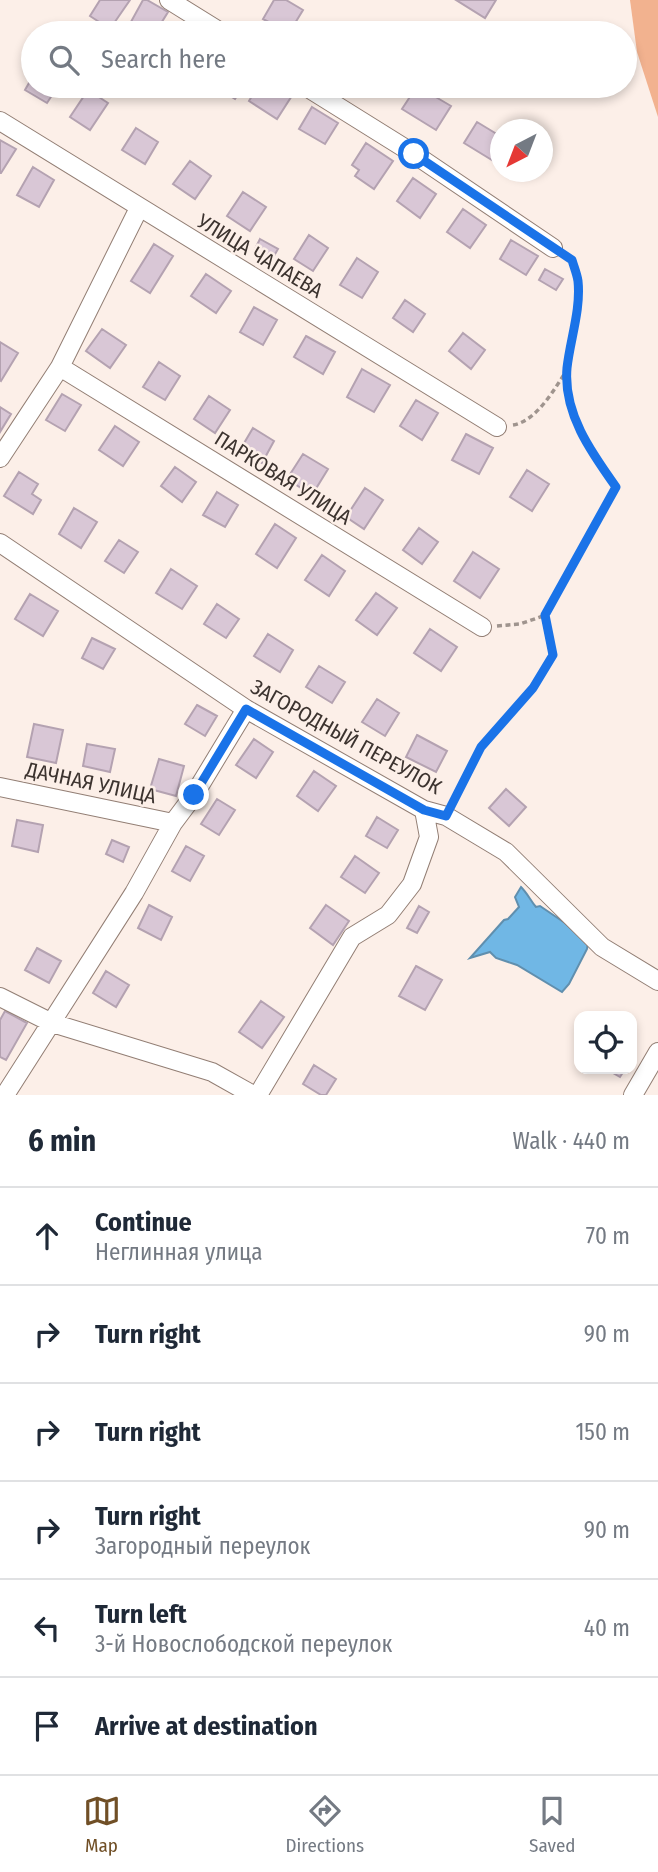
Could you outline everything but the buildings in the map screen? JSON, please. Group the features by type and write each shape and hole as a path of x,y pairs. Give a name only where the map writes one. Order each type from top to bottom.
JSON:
{"street":[{"path":"169,0 203,21"},
{"path":"324,98 414,154 553,248"},
{"name":"УЛИЦА ЧАПАЕВА","path":"0,121 497,428"},
{"path":"0,458 60,367 139,208"},
{"name":"ПАРКОВАЯ УЛИЦА","path":"60,367 482,627"},
{"name":"ЗАГОРОДНЫЙ ПЕРЕУЛОК","path":"0,544 246,709 424,810 446,816 506,852 602,947 658,981"},
{"path":"5,1095 134,893 173,823 194,795 246,709"},
{"name":"ДАЧНАЯ УЛИЦА","path":"0,787 173,823"},
{"path":"258,1095 352,937 388,915 412,884 429,837 424,810"},
{"path":"0,997 52,1023 212,1072 253,1095"},
{"path":"633,1095 658,1052"}],"path":[{"path":"446,816 481,747 533,688 553,655 545,615 616,487 588,448 569,401 567,369 576,323 578,281 572,260 553,248"},
{"path":"497,428 523,424 551,394 567,369"},
{"path":"482,627 520,624 545,615"}],"shaded area":[{"path":"630,0 658,0 658,117 637,52 637,21 633,21"}],"water":[{"path":"521,887 536,907 540,906 565,923 588,943 569,984 562,992 517,965 496,958 490,952 470,958 519,907 515,897"}],"route":[{"path":"194,795 246,709 424,810 446,816 481,747 533,688 553,655 545,615 616,487 588,448 569,401 567,369 576,323 578,281 572,260 414,154"}]}
